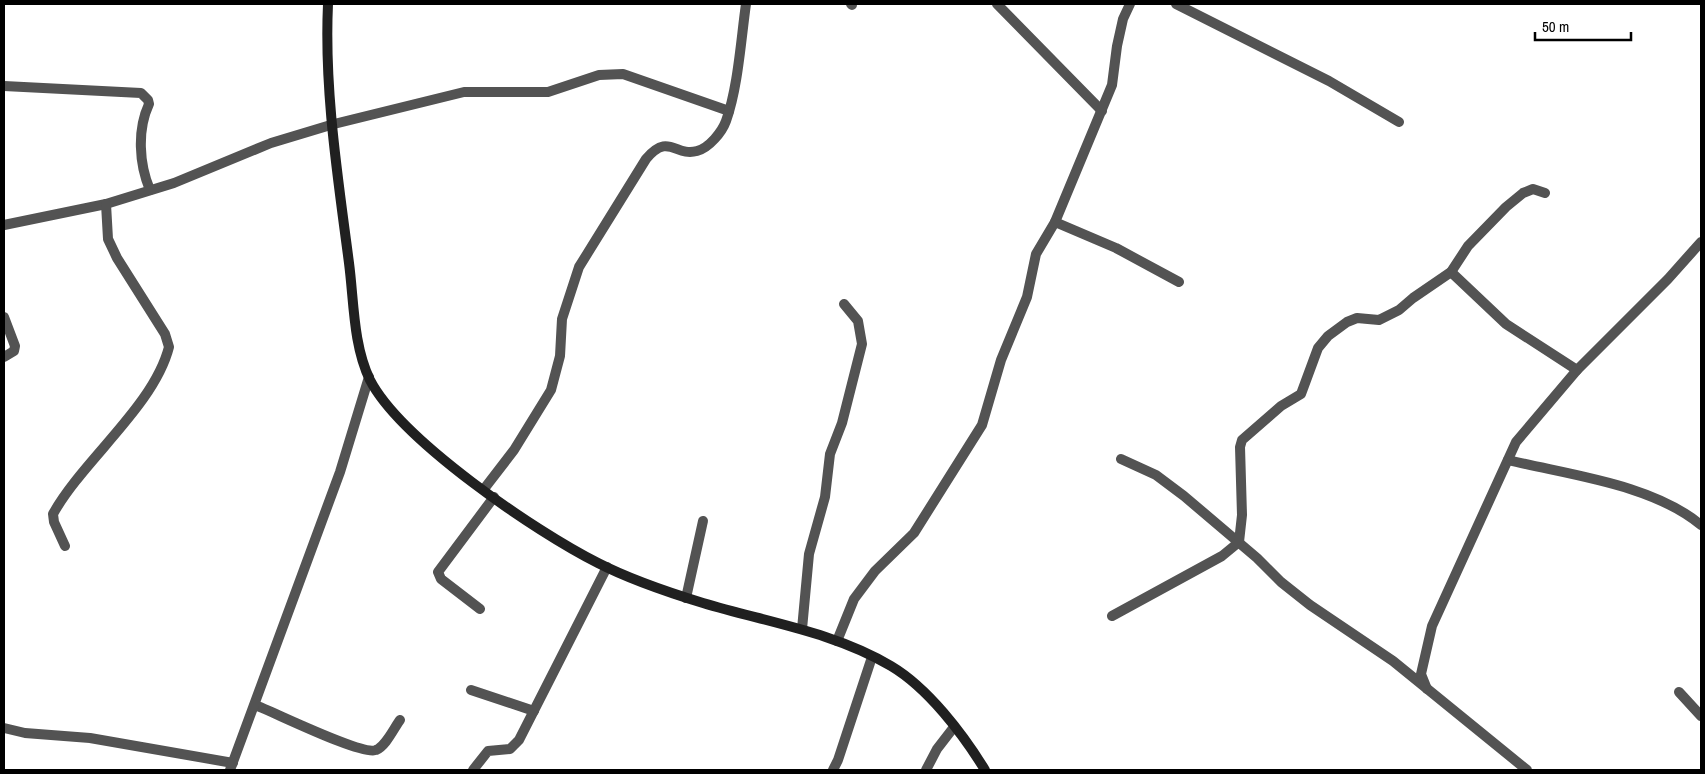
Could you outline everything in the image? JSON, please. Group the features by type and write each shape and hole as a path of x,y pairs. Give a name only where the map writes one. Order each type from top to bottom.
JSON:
{"street":[{"path":"328,4 328,58 357,332 361,354 369,378 379,394 417,435 484,490 565,544 607,567 646,584 686,598 802,629 837,641 892,666 931,699 985,770"},
{"path":"484,490 514,450 550,390 560,356 562,319 579,267 621,197 654,150 668,146 696,152 707,146 723,127 728,111 746,4"},
{"path":"997,4 1102,111"},
{"path":"837,641 848,611 858,593 875,571 914,533 978,434 985,417 1001,360 1027,298 1036,254 1055,222 1112,85 1123,19 1130,4"},
{"path":"1176,4 1330,82 1399,122"},
{"path":"4,226 106,204 183,179 270,143 334,124 464,92 542,92 599,76 623,74 728,111"},
{"path":"4,86 141,93 144,95 149,104 143,126 141,155 144,178 150,190"},
{"path":"1112,616 1222,556 1239,542 1242,515 1240,447 1242,440 1281,406 1301,394 1307,384 1318,348 1328,336 1347,322 1357,318 1379,320 1387,318 1450,272 1468,246 1506,206 1523,193 1533,189 1545,193"},
{"path":"65,546 54,522 53,514 94,459 139,404 159,371 169,347 165,334 114,252 106,229 106,204"},
{"path":"1055,222 1116,248 1179,282"},
{"path":"1426,689 1421,674 1432,626 1516,442 1577,370 1668,279 1701,242"},
{"path":"1450,272 1506,324 1577,370"},
{"path":"802,629 809,554 824,504 830,454 842,423 862,344 858,321 844,304"},
{"path":"4,317 15,346 14,351 4,357"},
{"path":"4,728 33,734 90,738 232,767 340,472 369,378"},
{"path":"1121,459 1156,475 1239,542 1281,582 1310,605 1364,640 1527,770"},
{"path":"1508,460 1622,487 1670,504 1688,514 1701,525"},
{"path":"480,609 441,579 438,572 494,497"},
{"path":"686,598 703,521"},
{"path":"473,770 488,751 505,750 514,747 607,567"},
{"path":"833,770 872,657"},
{"path":"471,690 534,711"},
{"path":"1679,692 1701,716"},
{"path":"255,704 349,746 370,751 379,748 400,720"},
{"path":"926,770 937,749 954,727"}]}
